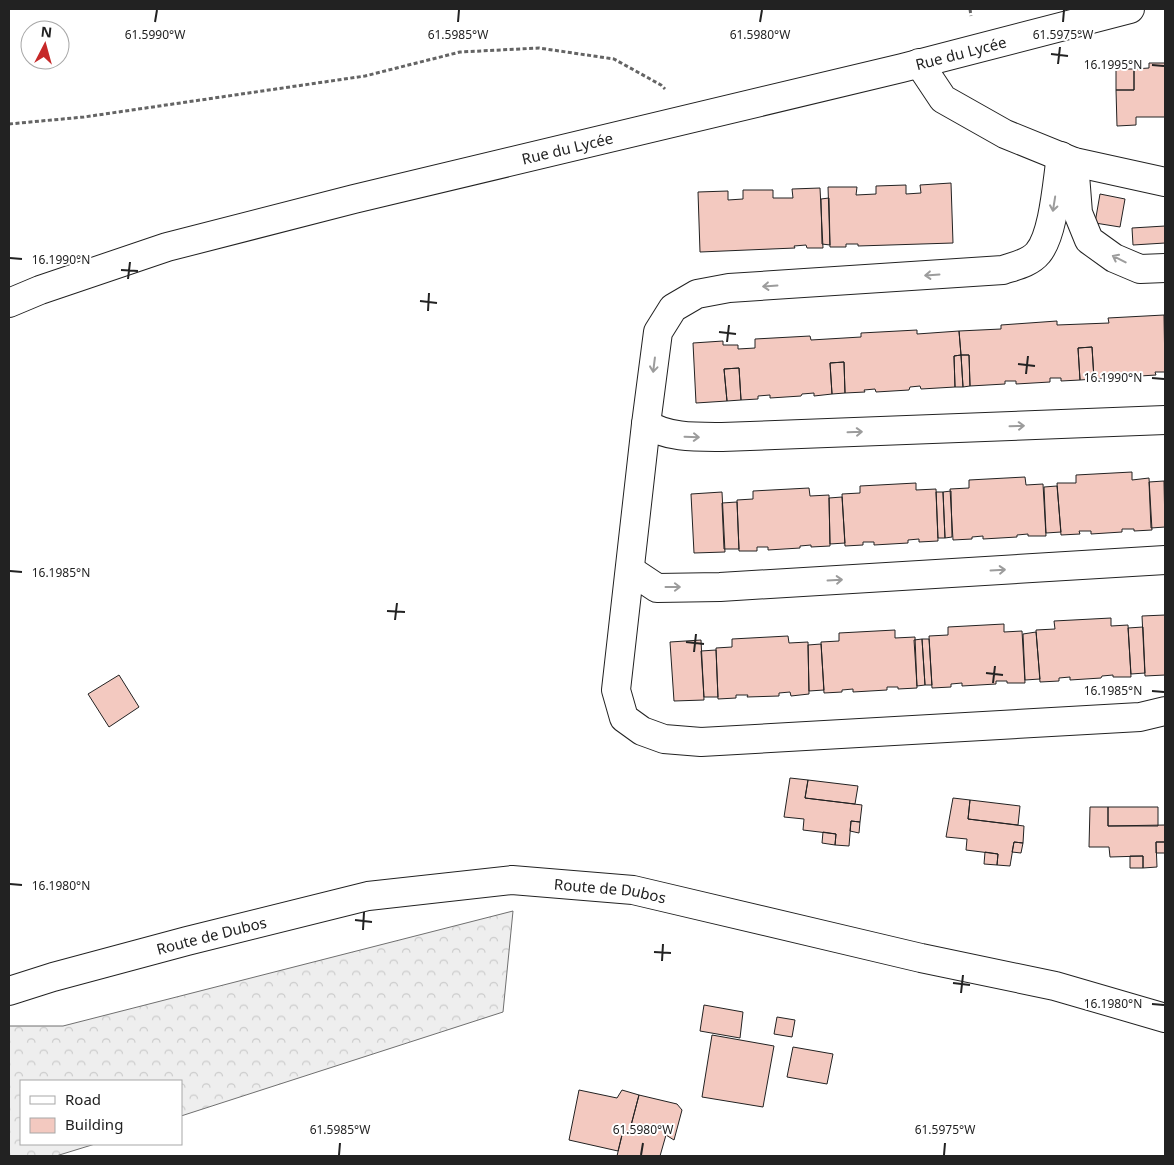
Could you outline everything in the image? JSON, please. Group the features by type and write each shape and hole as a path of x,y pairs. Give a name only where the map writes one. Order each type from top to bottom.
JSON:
{"street":[{"name":"Rue du Lycée","path":"9,303 40,290 167,247 354,199 919,63 1130,9"},
{"path":"919,63 943,99 1005,134 1068,159 1165,182"},
{"path":"1068,159 1078,212 1090,240 1114,258 1140,269 1165,268"},
{"path":"1068,159 1047,237 1038,254 1025,263 1004,270 729,288 697,294 674,308 658,332 616,690 624,718 642,731 664,739 701,742 1140,717 1165,711"},
{"path":"646,424 654,429 685,437 722,437 1165,420"},
{"path":"630,570 657,588 720,587 1165,560"},
{"name":"Route de Dubos","path":"9,991 53,977 368,896 512,880 634,890 921,958 1055,986 1165,1018"},
{"name":"Route de Dubos","path":"9,972 53,977"}],"path":[{"path":"9,124 84,117 365,76 460,52 539,48 614,58 661,85 693,117"}],"green space":[{"path":"513,911 503,1012 182,1116 182,1080 20,1080 20,1145 92,1145 56,1156 9,1156 9,1026 63,1026"}],"building":[{"path":"1149,63 1165,63 1165,117 1136,117 1136,125 1117,126 1116,90 1134,90 1134,69 1149,68"},
{"path":"1116,69 1134,69 1134,90 1116,90"},
{"path":"951,183 953,243 858,246 858,244 846,244 846,247 830,247 828,187 857,187 856,195 876,194 876,186 906,185 906,194 921,193 920,185"},
{"path":"820,188 823,248 807,248 806,245 794,246 795,248 700,252 698,192 728,191 728,200 743,199 743,190 773,190 773,198 793,198 792,189"},
{"path":"1100,194 1125,199 1120,227 1095,223"},
{"path":"829,198 830,245 822,244 821,199"},
{"path":"1165,226 1165,243 1133,245 1132,228"},
{"path":"1164,315 1165,372 1155,372 1156,375 1124,377 1124,374 1112,375 1112,378 1094,379 1092,347 1078,348 1080,380 1061,381 1061,378 1050,378 1050,382 1016,384 1016,381 1005,381 1005,384 970,386 969,355 961,355 959,331 1001,329 1001,325 1057,321 1057,325 1109,323 1108,318"},
{"path":"917,330 917,334 959,331 961,355 954,356 955,387 921,389 920,386 910,387 909,390 876,392 875,389 864,390 865,392 845,393 844,362 830,363 832,394 814,396 814,393 802,394 801,396 770,398 770,395 758,396 758,399 741,400 739,368 724,369 727,401 696,403 693,343 723,341 723,345 738,345 738,349 755,348 755,339 810,336 811,340 861,337 861,333"},
{"path":"1092,347 1094,379 1080,380 1078,348"},
{"path":"961,355 969,355 970,386 963,387"},
{"path":"961,355 963,387 955,387 954,356"},
{"path":"844,362 845,393 832,394 830,363"},
{"path":"739,368 741,400 727,401 724,369"},
{"path":"1132,472 1132,480 1149,478 1152,530 1134,531 1134,529 1122,529 1122,532 1091,534 1091,531 1079,531 1080,534 1061,535 1057,483 1076,483 1076,475"},
{"path":"1025,477 1026,485 1043,484 1046,536 1028,536 1028,534 1017,535 1017,537 983,539 983,536 972,537 972,539 953,540 950,489 969,488 969,480"},
{"path":"1164,481 1165,527 1151,528 1149,482"},
{"path":"916,483 916,490 936,489 938,541 919,542 919,539 908,540 908,543 874,545 874,542 863,542 863,545 845,546 842,494 860,493 860,486"},
{"path":"1057,486 1061,532 1046,533 1044,487"},
{"path":"809,488 810,496 829,495 830,546 811,547 811,545 800,546 800,548 768,550 768,547 757,547 757,551 739,551 737,500 753,499 753,491"},
{"path":"951,491 952,537 945,538 943,492"},
{"path":"722,492 725,552 694,553 691,494"},
{"path":"936,492 943,492 945,538 938,538"},
{"path":"842,497 845,543 830,544 829,498"},
{"path":"737,502 739,549 724,549 722,503"},
{"path":"1165,615 1165,675 1145,676 1142,616"},
{"path":"1111,618 1111,626 1128,625 1131,677 1113,677 1113,675 1102,676 1101,678 1070,680 1070,677 1059,678 1059,681 1040,682 1036,630 1055,629 1054,621"},
{"path":"1004,624 1004,632 1022,631 1025,683 996,681 996,684 962,686 962,683 951,684 951,687 932,688 929,636 948,635 948,627"},
{"path":"1143,627 1145,673 1131,674 1128,628"},
{"path":"895,630 895,638 915,637 917,688 898,689 898,687 887,687 887,690 853,692 853,689 824,693 821,642 839,641 839,633"},
{"path":"1036,632 1040,679 1025,680 1023,634"},
{"path":"788,636 789,643 808,642 809,694 791,696 790,692 779,693 779,696 747,697 748,695 736,695 736,698 718,699 716,648 732,647 732,639"},
{"path":"922,639 929,639 932,685 925,685"},
{"path":"922,639 925,685 917,686 914,640"},
{"path":"701,640 704,700 674,701 670,642"},
{"path":"821,644 824,690 809,691 808,645"},
{"path":"716,650 718,697 704,697 701,651"},
{"path":"119,675 139,707 109,727 88,694"},
{"path":"790,778 808,780 805,798 862,805 860,822 851,821 849,846 835,845 836,834 803,830 804,819 784,817"},
{"path":"808,780 858,786 855,804 805,798"},
{"path":"953,798 970,800 968,819 1024,826 1023,843 1014,842 1010,866 997,865 998,854 966,850 967,839 946,837"},
{"path":"970,800 1020,806 1018,825 968,819"},
{"path":"1090,807 1108,807 1108,826 1165,825 1165,842 1156,842 1157,867 1143,868 1143,856 1110,857 1109,847 1089,847"},
{"path":"1108,807 1158,807 1158,826 1108,826"},
{"path":"851,821 860,822 859,833 850,831"},
{"path":"823,832 836,834 835,845 822,843"},
{"path":"1014,842 1023,843 1021,853 1012,852"},
{"path":"1156,842 1165,842 1165,853 1156,853"},
{"path":"985,852 998,854 997,865 984,864"},
{"path":"1130,856 1143,856 1143,868 1130,868"},
{"path":"704,1005 743,1012 740,1038 700,1031"},
{"path":"777,1017 795,1020 792,1037 774,1034"},
{"path":"712,1035 774,1046 763,1107 702,1097"},
{"path":"793,1047 833,1054 827,1084 787,1077"},
{"path":"579,1090 617,1098 622,1090 639,1095 629,1133 623,1131 618,1151 569,1140"},
{"path":"639,1095 677,1104 682,1110 674,1140 666,1135 660,1156 617,1156 623,1131 629,1133"}]}
